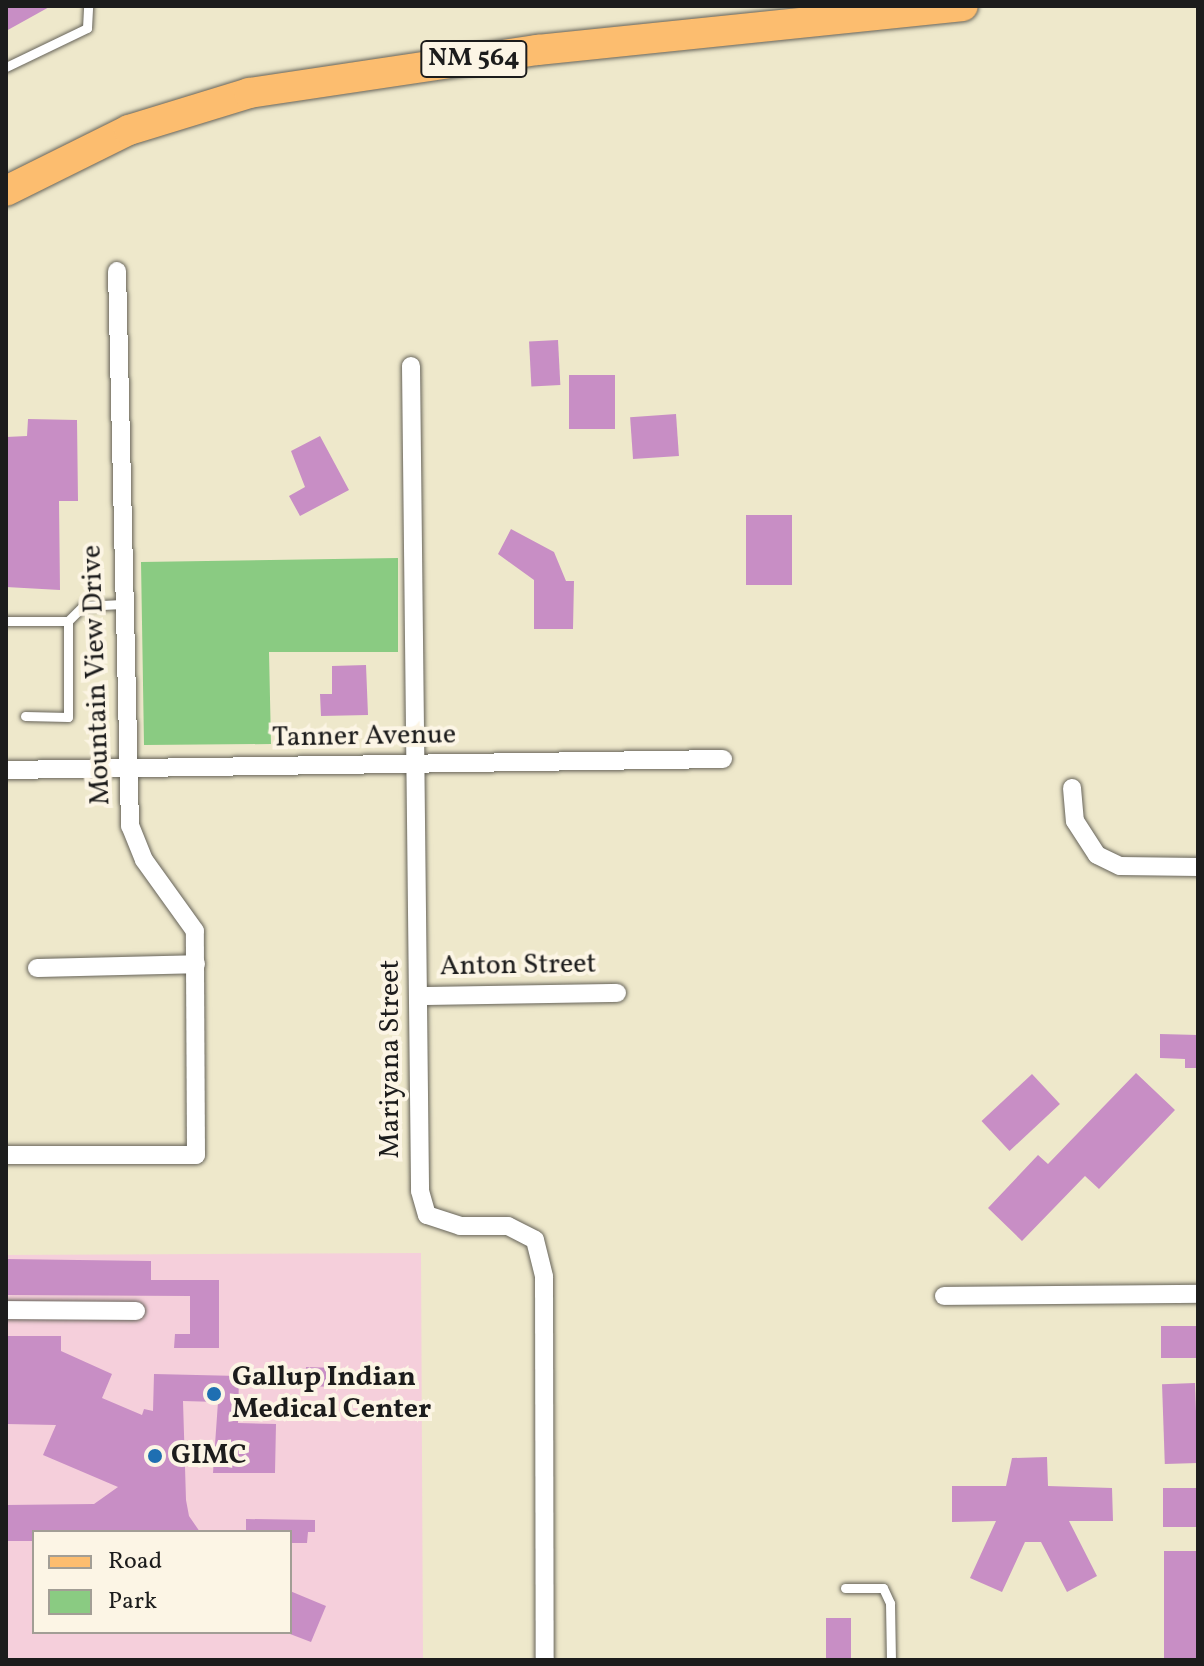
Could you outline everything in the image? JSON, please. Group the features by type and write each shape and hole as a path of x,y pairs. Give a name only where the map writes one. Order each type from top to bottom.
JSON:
{"main road":[{"name":"NM 564","path":"9,186 129,130 249,93 538,50 963,6"}],"street":[{"name":"Mountain View Drive","path":"6,1155 196,1155 195,931 144,860 130,826 125,768 117,271"},
{"name":"Mariyana Street","path":"411,366 420,1191 427,1215 460,1226 508,1226 535,1240 544,1277 545,1660"},
{"name":"Tanner Avenue","path":"6,770 723,759"},
{"path":"1072,788 1075,821 1097,855 1120,866 1198,867"},
{"path":"37,968 196,964"},
{"name":"Anton Street","path":"420,996 617,993"},
{"path":"944,1296 1198,1294"},
{"path":"6,1310 136,1311"}],"lane":[{"path":"6,67 87,28 88,6"},
{"path":"25,716 68,717 68,621 83,606 122,604"},
{"path":"6,621 68,621"},
{"path":"845,1588 883,1588 890,1603 891,1660"}],"shaded area":[{"name":"Gallup Indian Medical Center","path":"421,1253 423,1660 6,1660 6,1255"}],"green space":[{"path":"398,558 398,652 269,652 271,744 144,745 141,562"}],"building":[{"path":"6,6 51,6 6,31"},
{"path":"558,340 560,385 531,386 529,342"},
{"path":"569,375 615,375 615,429 569,429"},
{"path":"676,414 679,456 633,459 630,417"},
{"path":"28,419 77,420 78,501 59,501 60,590 6,587 6,437 27,436"},
{"path":"320,436 349,490 300,516 289,496 305,487 291,451"},
{"path":"746,515 792,515 792,585 746,585"},
{"path":"511,529 554,552 566,581 574,581 573,629 534,629 534,580 498,554"},
{"path":"366,665 368,715 321,716 320,694 332,694 332,666"},
{"path":"1160,1034 1198,1035 1198,1068 1185,1068 1185,1059 1160,1058"},
{"path":"1136,1073 1175,1110 1099,1189 1085,1176 1022,1241 988,1208 1038,1155 1048,1164"},
{"path":"1032,1074 1060,1104 1009,1151 982,1121"},
{"path":"6,1259 151,1261 151,1280 219,1280 219,1348 174,1348 175,1334 190,1334 190,1296 6,1295"},
{"path":"1161,1326 1198,1326 1198,1358 1161,1358"},
{"path":"6,1336 61,1336 61,1351 112,1374 102,1398 142,1415 144,1409 153,1411 154,1374 239,1376 238,1423 276,1424 275,1473 213,1473 218,1402 183,1401 186,1500 189,1516 199,1530 32,1530 32,1541 6,1541 6,1505 94,1504 118,1487 43,1455 56,1425 6,1424"},
{"path":"306,1367 337,1368 336,1387 305,1386"},
{"path":"1195,1383 1198,1463 1165,1464 1162,1384"},
{"path":"1047,1457 1048,1486 1112,1488 1113,1521 1069,1521 1097,1576 1067,1592 1041,1542 1025,1542 1002,1592 970,1578 996,1521 952,1522 952,1486 1006,1486 1012,1458"},
{"path":"1163,1488 1198,1488 1198,1527 1163,1527"},
{"path":"246,1519 315,1520 315,1532 308,1532 307,1543 292,1543 292,1530 246,1530"},
{"path":"1164,1551 1198,1551 1198,1660 1164,1660"},
{"path":"292,1592 326,1606 311,1642 290,1634"},
{"path":"826,1618 851,1618 851,1660 826,1660"}],"place":[{"name":"Gallup Indian Medical Center","path":"214,1394"},
{"name":"GIMC","path":"155,1456"}]}
